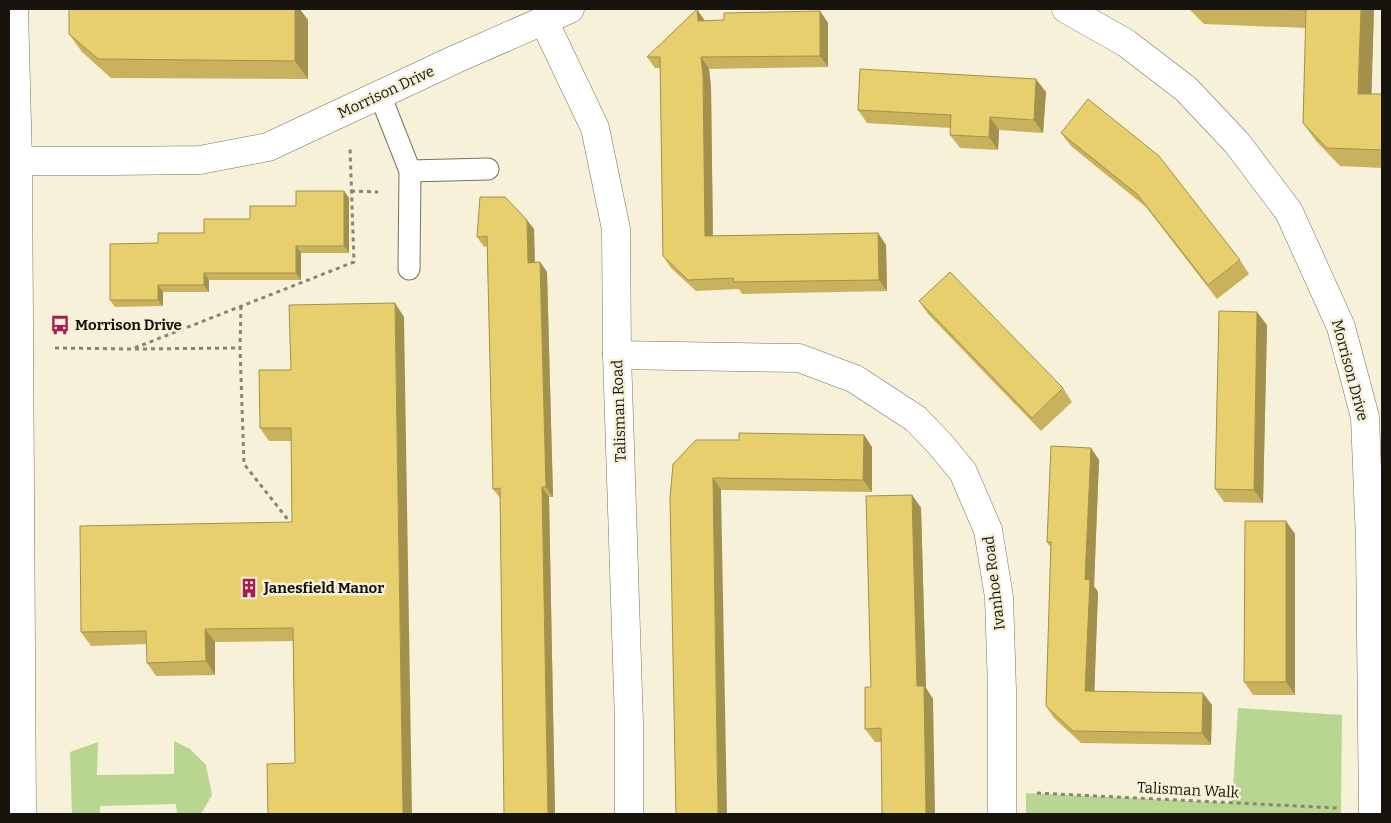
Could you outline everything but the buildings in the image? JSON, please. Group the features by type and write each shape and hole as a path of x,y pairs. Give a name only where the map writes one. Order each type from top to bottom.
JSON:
{"street":[{"path":"14,9 18,161 19,348 14,475 22,814"},
{"name":"Morrison Drive","path":"18,161 200,160 268,147 456,59 570,9"},
{"name":"Morrison Drive","path":"1066,9 1126,43 1179,84 1237,143 1289,212 1341,327 1364,417 1370,542 1374,814"},
{"name":"Talisman Road","path":"544,21 595,128 616,229 617,355 629,723 630,814"},
{"name":"Ivanhoe Road","path":"617,355 799,358 855,379 916,419 940,444 963,472 988,530 998,597 1002,690 1002,814"}],"lane":[{"path":"380,94 410,171 409,269"},
{"path":"410,171 488,169"}],"path":[{"path":"132,349 354,262 349,110"},
{"path":"241,306 240,348 244,464 289,521 289,528"},
{"path":"19,348 240,348"},
{"name":"Talisman Walk","path":"1034,793 1340,808"}],"green space":[{"path":"1238,708 1342,715 1341,814 1026,814 1026,793 1232,803"},
{"path":"174,741 190,749 206,765 212,795 201,814 177,814 176,804 100,806 100,814 72,814 70,752 98,742 97,775 174,774"}],"place":[{"name":"Morrison Drive","path":"60,325"},
{"name":"Janesfield Manor","path":"249,588"}]}
